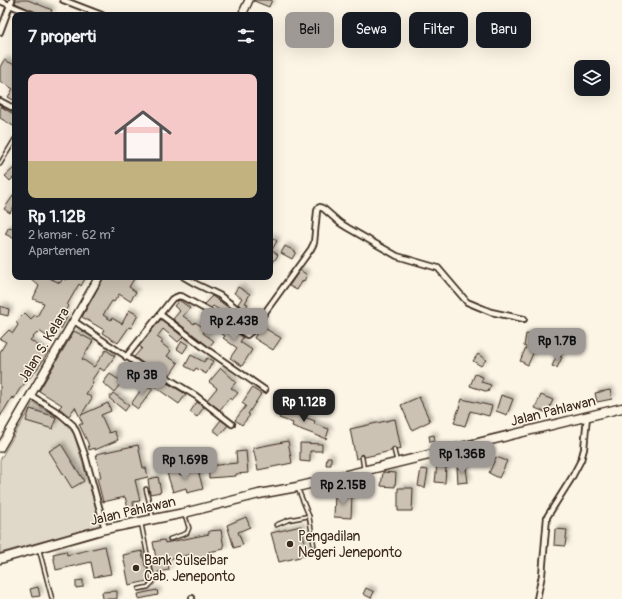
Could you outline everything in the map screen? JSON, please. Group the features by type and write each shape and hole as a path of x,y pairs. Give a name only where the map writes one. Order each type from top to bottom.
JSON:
{"highway":[{"name":"Jalan Pahlawan","path":"0,559 105,529 184,513 259,494 297,487 622,408"}],"main road":[{"path":"243,12 249,0"},
{"name":"Jalan S. Kelara","path":"0,448 97,280"}],"street":[{"path":"0,32 12,0"},
{"path":"63,0 94,12"},
{"path":"0,1 27,12"},
{"path":"0,101 12,107"},
{"path":"126,357 172,299 179,296 225,320 247,335 252,331 311,249 314,243 317,211 320,207 344,226 397,256 438,268 467,302 491,312 524,319"},
{"path":"189,280 215,293 255,322 258,322"},
{"path":"161,314 206,349 264,390"},
{"path":"74,321 151,373 167,378 196,396 232,424"},
{"path":"30,395 59,413 73,425 85,455 105,529"},
{"path":"537,599 542,575 547,517 581,460 584,449 587,416"}],"lane":[{"path":"0,164 12,144"},
{"path":"394,450 397,462"},
{"path":"362,457 364,470"},
{"path":"297,487 309,516 314,546"},
{"path":"146,489 154,519"},
{"path":"170,539 187,534 189,528 184,513"},
{"path":"276,525 288,520 309,516"},
{"path":"139,589 148,587 153,582 141,522"},
{"path":"39,548 52,599"}],"shaded area":[{"path":"33,403 62,419 74,434 101,525 0,553 0,460"}],"building":[{"path":"16,0 28,0 52,10 51,12 35,12 15,3"},
{"path":"254,0 272,0 269,7"},
{"path":"4,60 12,64 12,88 0,81 0,67"},
{"path":"12,91 12,99 8,97"},
{"path":"0,106 12,113 12,125 0,118"},
{"path":"12,170 12,179 10,181 5,176"},
{"path":"12,197 12,210 10,213 4,209"},
{"path":"9,227 12,228 12,238 5,234"},
{"path":"273,238 277,241 273,248"},
{"path":"285,246 296,252 292,259 281,253"},
{"path":"273,251 278,255 273,262"},
{"path":"300,270 307,275 297,290 289,286"},
{"path":"32,280 54,280 60,283 62,280 84,280 81,286 79,284 67,305 68,306 63,315 67,317 61,329 59,328 52,340 39,331 30,340 48,353 37,369 19,390 14,399 12,397 0,417 0,352 6,342 0,339 9,330 13,333 18,325 16,322 25,313 31,319 35,315 37,317 44,303 33,299 39,286"},
{"path":"102,280 133,280 129,287 136,292 130,301 119,294 114,302 112,301 103,315 122,324 129,310 138,315 131,328 129,327 118,343 102,333 104,330 82,317"},
{"path":"238,287 250,294 245,303 248,304 245,310 238,304 242,298 234,293"},
{"path":"212,296 238,314 233,321 220,313 221,311 213,306 211,308 204,304"},
{"path":"179,300 190,308 183,316 194,324 195,322 206,329 203,333 214,341 209,347 173,319 180,311 174,306"},
{"path":"0,306 9,309 8,316 0,314"},
{"path":"161,319 183,337 178,342 163,329 157,337 163,341 161,343 171,351 167,356 178,363 170,375 156,367 153,370 134,357 142,348 139,346"},
{"path":"216,319 243,337 240,342 252,350 242,366 230,358 237,348 223,338 225,336 211,326"},
{"path":"261,326 281,338 273,350 254,338"},
{"path":"74,331 93,341 82,359 94,367 106,350 115,356 104,371 100,368 91,381 93,382 86,394 92,398 81,415 108,403 111,411 101,415 109,433 114,431 118,440 95,450 95,448 89,450 88,443 79,424 83,424 75,407 69,416 59,408 62,405 39,391"},
{"path":"526,334 536,335 534,351 528,365 520,361 526,347 524,346"},
{"path":"182,341 188,345 183,353 177,349"},
{"path":"478,354 486,360 481,366 473,361"},
{"path":"191,355 204,362 207,358 213,361 206,374 196,368 194,371 185,366"},
{"path":"557,355 562,357 557,368 552,366"},
{"path":"221,368 236,382 231,388 238,393 232,400 229,398 220,410 207,400 217,388 209,382"},
{"path":"110,374 122,382 114,392 103,383"},
{"path":"475,374 483,377 481,382 491,385 488,392 470,386"},
{"path":"160,379 186,394 179,404 155,387"},
{"path":"145,384 153,389 138,409 131,404"},
{"path":"252,388 261,394 248,414 250,415 242,425 235,420 246,406 242,403"},
{"path":"610,390 612,399 597,402 595,393"},
{"path":"113,393 129,405 125,411 109,398"},
{"path":"501,395 513,399 507,415 496,411"},
{"path":"541,395 553,400 547,413 535,408"},
{"path":"419,397 430,421 412,430 401,405"},
{"path":"462,399 492,406 489,416 470,411 465,426 454,423"},
{"path":"197,402 204,407 197,417 190,412"},
{"path":"284,406 291,409 290,412 315,421 314,424 329,429 326,439 292,426 293,423 279,418"},
{"path":"30,409 56,417 53,429 26,421"},
{"path":"395,419 401,449 397,450 394,447 391,451 365,457 361,454 359,458 356,459 350,429"},
{"path":"221,420 228,425 220,435 213,430"},
{"path":"434,435 435,441 430,442 429,436"},
{"path":"288,441 292,463 258,470 253,448"},
{"path":"300,443 322,444 322,451 310,451 310,462 300,461"},
{"path":"61,444 84,481 72,488 49,451"},
{"path":"138,445 143,468 146,468 148,477 135,480 140,501 133,502 134,510 129,512 125,497 103,502 97,478 101,478 96,454"},
{"path":"490,450 493,457 478,462 476,455"},
{"path":"246,451 248,473 236,474 236,476 209,478 208,466 237,463 236,452"},
{"path":"327,457 331,457 331,465 326,465"},
{"path":"496,457 507,461 499,478 489,473"},
{"path":"437,464 446,465 445,483 435,482"},
{"path":"457,468 466,468 468,482 458,483"},
{"path":"421,469 428,470 425,488 418,486"},
{"path":"178,470 180,475 198,470 203,489 187,493 186,488 173,492 167,473"},
{"path":"383,472 396,473 395,487 381,486"},
{"path":"158,477 161,492 150,494 148,479"},
{"path":"398,488 413,488 412,511 398,511"},
{"path":"335,495 352,495 351,518 334,517"},
{"path":"246,517 250,527 238,532 243,545 234,548 227,525"},
{"name":"Pengadilan Negeri Jeneponto","path":"301,526 308,555 279,562 271,533"},
{"path":"555,529 567,530 565,546 554,545"},
{"path":"221,530 224,549 208,552 209,560 194,563 192,554 167,559 169,570 158,572 158,574 154,575 152,565 157,564 153,542 164,540 165,543 209,534 209,531"},
{"path":"105,546 111,574 94,577 91,562 56,570 53,554 66,551 67,555"},
{"name":"Bank Sulselbar Cab. Jeneponto","path":"142,551 149,576 147,576 148,581 129,585 123,555"},
{"path":"83,580 83,587 76,588 76,581"},
{"path":"38,587 40,596 32,597 30,589"},
{"path":"366,588 374,592 371,598 363,594"},
{"path":"157,590 158,595 139,599 138,594"},
{"path":"117,591 117,599 103,599 102,592"}],"place":[{"name":"Pengadilan Negeri Jeneponto","path":"290,544"},
{"name":"Bank Sulselbar Cab. Jeneponto","path":"136,568"}]}
